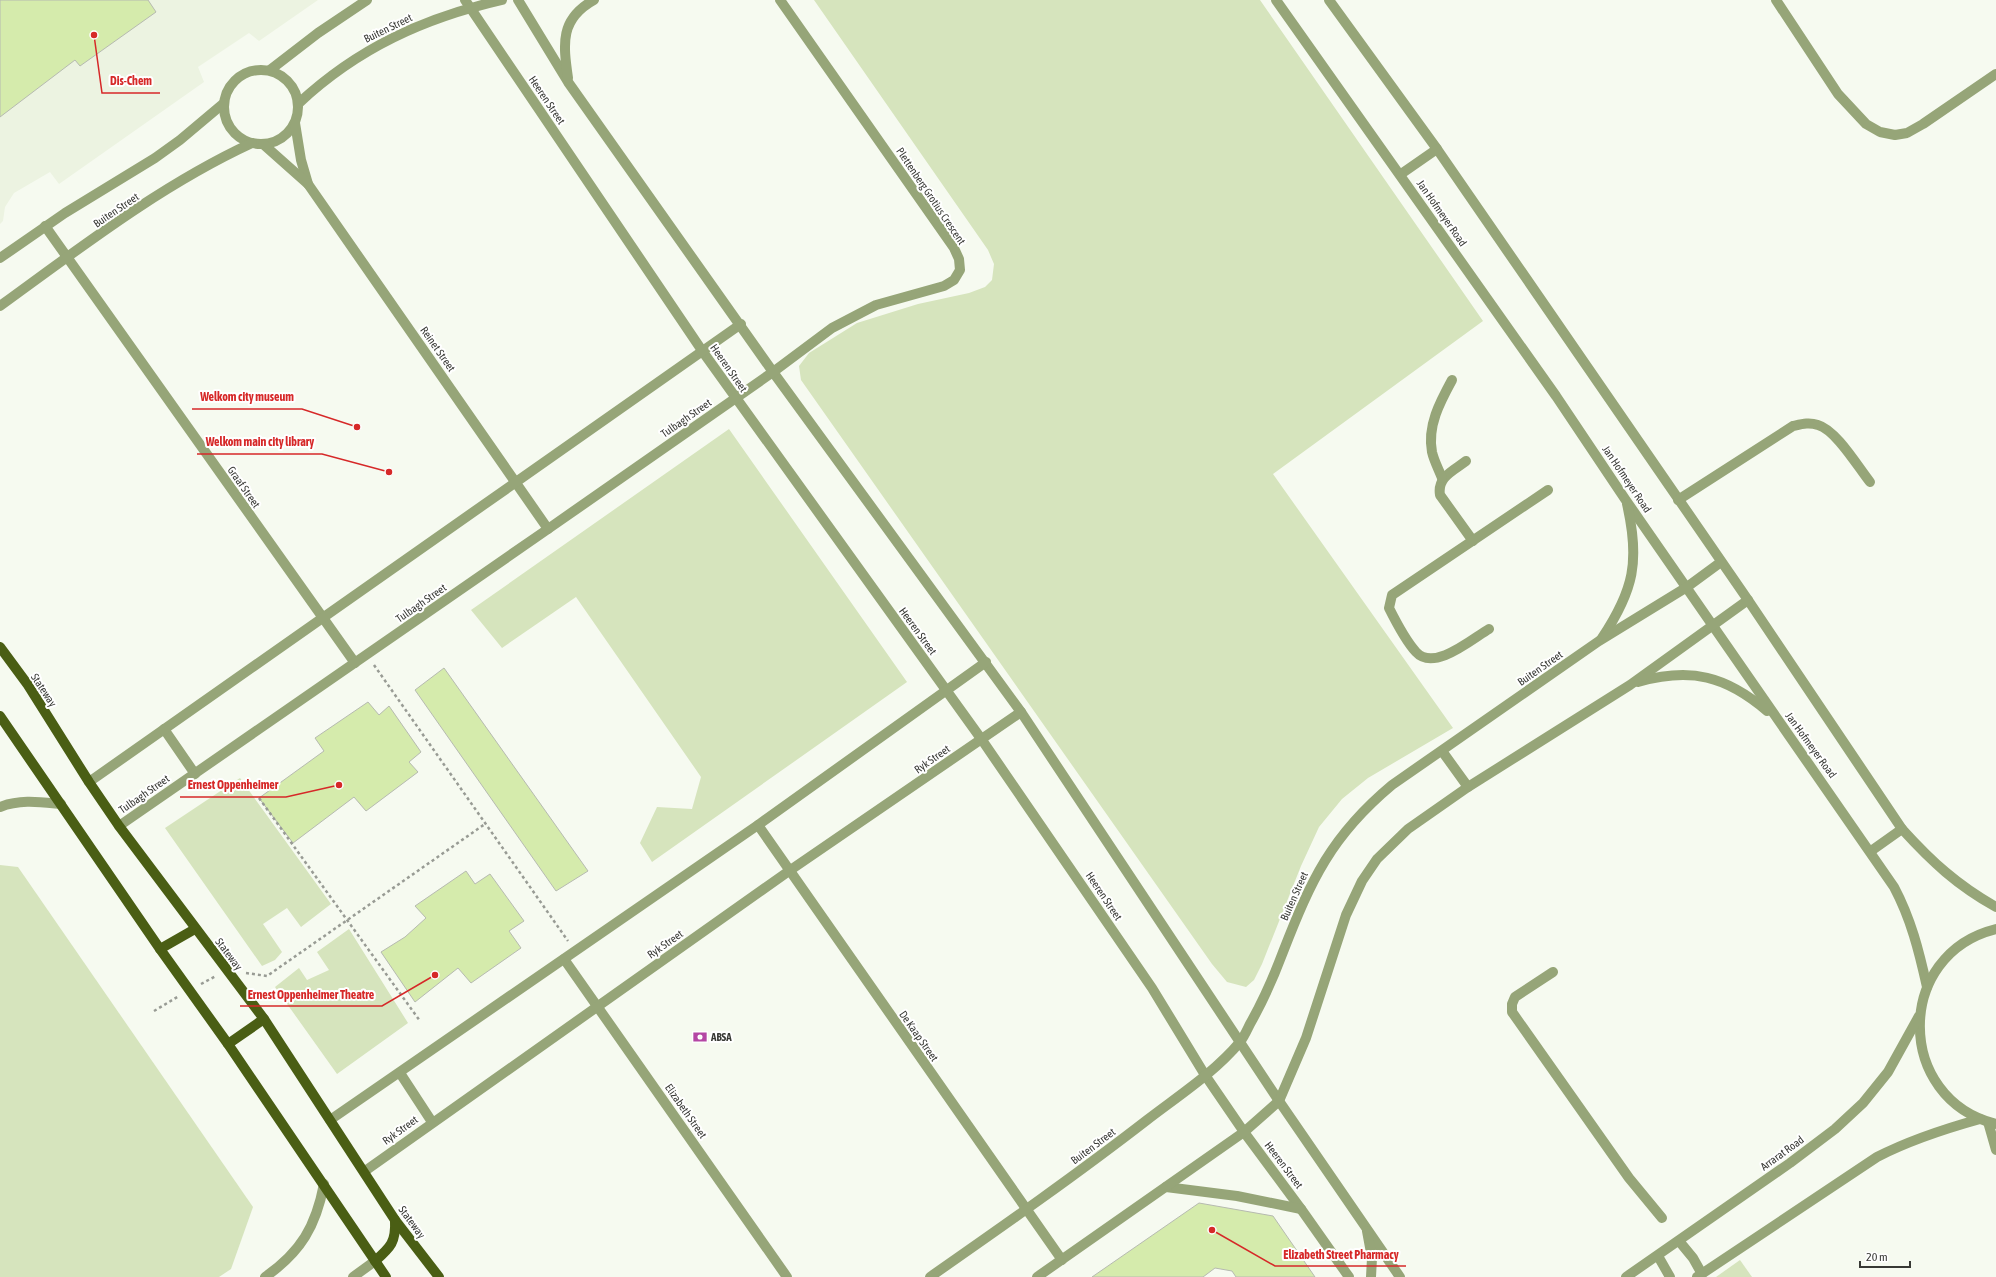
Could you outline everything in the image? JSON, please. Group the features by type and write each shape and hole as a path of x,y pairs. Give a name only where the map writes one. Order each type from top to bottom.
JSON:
{"main road":[{"name":"Stateway","path":"0,647 28,685 89,782 119,826 264,1019 365,1171 395,1220 438,1277"},
{"path":"0,716 160,949 228,1044 386,1277"},
{"path":"160,949 195,929"},
{"path":"228,1044 264,1019"},
{"path":"374,1261 392,1245 395,1236 395,1220"}],"street":[{"path":"270,70 318,33 367,0"},
{"name":"Buiten Street","path":"299,103 331,75 372,48 467,4 502,0"},
{"path":"518,0 568,82 741,324 773,372 1021,712 1279,1101 1400,1277"},
{"path":"568,82 564,52 568,25 580,10 594,0"},
{"name":"Plettenberg Grotius Crescent","path":"735,398 773,372 807,345 854,315 876,305 944,286 954,280 960,270 959,258 954,248 780,0"},
{"name":"Jan Hofmeyer Road","path":"1276,0 1401,174 1556,396 1894,887 1906,909 1915,934 1927,987"},
{"path":"1329,0 1438,149 1748,600 1902,829 1929,858 1953,880 1996,906"},
{"path":"1776,0 1838,94 1866,124 1880,132 1895,135 1907,133 1923,124 1996,74"},
{"name":"Heeren Street","path":"467,4 703,352 982,740 1152,988 1205,1075 1244,1132 1349,1277"},
{"path":"255,70 270,70 281,75 290,82 296,92 299,103 295,123 290,131 282,138 264,144 252,143 240,138 230,128 225,116 224,103 230,85 237,78 255,70"},
{"name":"Buiten Street","path":"0,258 45,226 155,158 180,140 224,103"},
{"name":"Reinet Street","path":"295,123 308,184"},
{"name":"Buiten Street","path":"0,306 67,257 185,178 213,162 252,143"},
{"name":"Reinet Street","path":"264,144 308,184 548,529"},
{"path":"1401,174 1438,149"},
{"name":"Graaf Street","path":"45,226 355,663"},
{"path":"89,782 516,484 741,324"},
{"path":"1442,478 1432,452 1431,431 1438,406 1452,380"},
{"name":"Tulbagh Street","path":"119,826 735,398"},
{"path":"1678,500 1793,426 1806,423 1819,425 1833,435 1870,482"},
{"path":"1466,461 1442,478 1439,487 1440,495 1473,541"},
{"path":"1489,629 1446,656 1433,660 1416,654 1389,608 1392,595 1548,490"},
{"path":"1599,641 1623,604 1630,584 1634,564 1634,544 1626,499"},
{"name":"Buiten Street","path":"930,1277 1027,1210 1205,1075 1240,1042 1271,982 1310,887 1325,859 1344,832 1369,804 1392,785 1599,641 1687,587 1721,562"},
{"path":"1037,1277 1244,1132 1279,1101 1306,1038 1346,915 1362,881 1377,859 1408,829 1468,787 1630,684 1748,600"},
{"path":"330,1120 758,825 986,662"},
{"path":"1630,684 1653,678 1678,675 1704,676 1724,682 1742,691 1778,720"},
{"name":"Ryk Street","path":"365,1171 432,1122 790,871 1021,712"},
{"path":"164,729 195,774"},
{"path":"1442,751 1468,787"},
{"path":"0,807 15,802 29,801 61,804"},
{"name":"De Kaap Street","path":"758,825 1062,1260"},
{"path":"1870,851 1902,829"},
{"path":"1996,929 1972,937 1945,958 1927,987 1919,1016 1921,1048 1933,1077 1953,1102 1988,1122 1996,1150"},
{"name":"Elizabeth Street","path":"564,959 787,1277"},
{"path":"1553,972 1515,997 1512,1004 1512,1012 1629,1178 1662,1218"},
{"name":"Arrarat Road","path":"1626,1277 1658,1256 1835,1129 1863,1103 1888,1072 1919,1016"},
{"path":"400,1073 432,1122"},
{"path":"1678,1241 1693,1258 1700,1275 1877,1157 1902,1144 1932,1133 1988,1122"},
{"path":"265,1277 291,1256 307,1236 320,1206 324,1184"},
{"path":"1166,1187 1237,1196 1301,1209"},
{"path":"1366,1228 1372,1258 1371,1277"},
{"path":"1658,1256 1670,1277"},
{"path":"353,1277 374,1261"}],"path":[{"path":"366,655 575,951"},
{"path":"259,798 348,918 420,1021"},
{"path":"154,1011 226,970 267,976 348,918 485,824"}],"shaded area":[{"path":"0,0 318,0 259,41 249,33 198,67 204,82 59,184 50,172 14,193 5,207 3,221 0,224"}],"green space":[{"path":"814,0 1260,0 1483,321 1273,474 1453,728 1368,778 1342,799 1319,827 1301,866 1262,964 1254,980 1246,987 1227,982 1212,964 801,380 799,366 809,353 857,323 918,304 969,293 985,287 992,280 994,264 988,250"},
{"path":"729,429 907,682 652,862 640,843 657,807 692,809 701,777 576,597 502,648 471,610"},
{"path":"240,778 331,904 301,927 287,908 263,924 282,952 275,960 262,966 165,828"},
{"path":"0,865 18,867 253,1207 231,1269 219,1277 0,1277"},
{"path":"349,929 408,1023 337,1074 275,987 299,968 307,980 329,970 317,952"},
{"path":"1740,1260 1752,1277 1716,1277"}],"building":[{"path":"0,0 148,0 156,12 80,66 75,60 0,117"},
{"path":"444,668 588,871 556,891 415,690"},
{"path":"368,702 379,715 389,706 421,752 409,762 418,772 366,811 354,797 293,843 259,798 324,751 315,738"},
{"path":"466,871 475,884 490,874 524,921 509,931 521,948 471,983 458,968 415,1002 381,952 405,937 426,918 415,906"},
{"path":"1199,1203 1273,1216 1315,1277 1236,1277 1232,1271 1215,1268 1203,1277 1092,1277"}],"place":[{"name":"Dis-Chem","path":"94,35"},
{"name":"Welkom city museum","path":"357,427"},
{"name":"Welkom main city library","path":"389,472"},
{"name":"Ernest Oppenheimer","path":"339,785"},
{"name":"Ernest Oppenheimer Theatre","path":"435,975"},
{"name":"ABSA","path":"700,1037"},
{"name":"Elizabeth Street Pharmacy","path":"1212,1230"}]}
